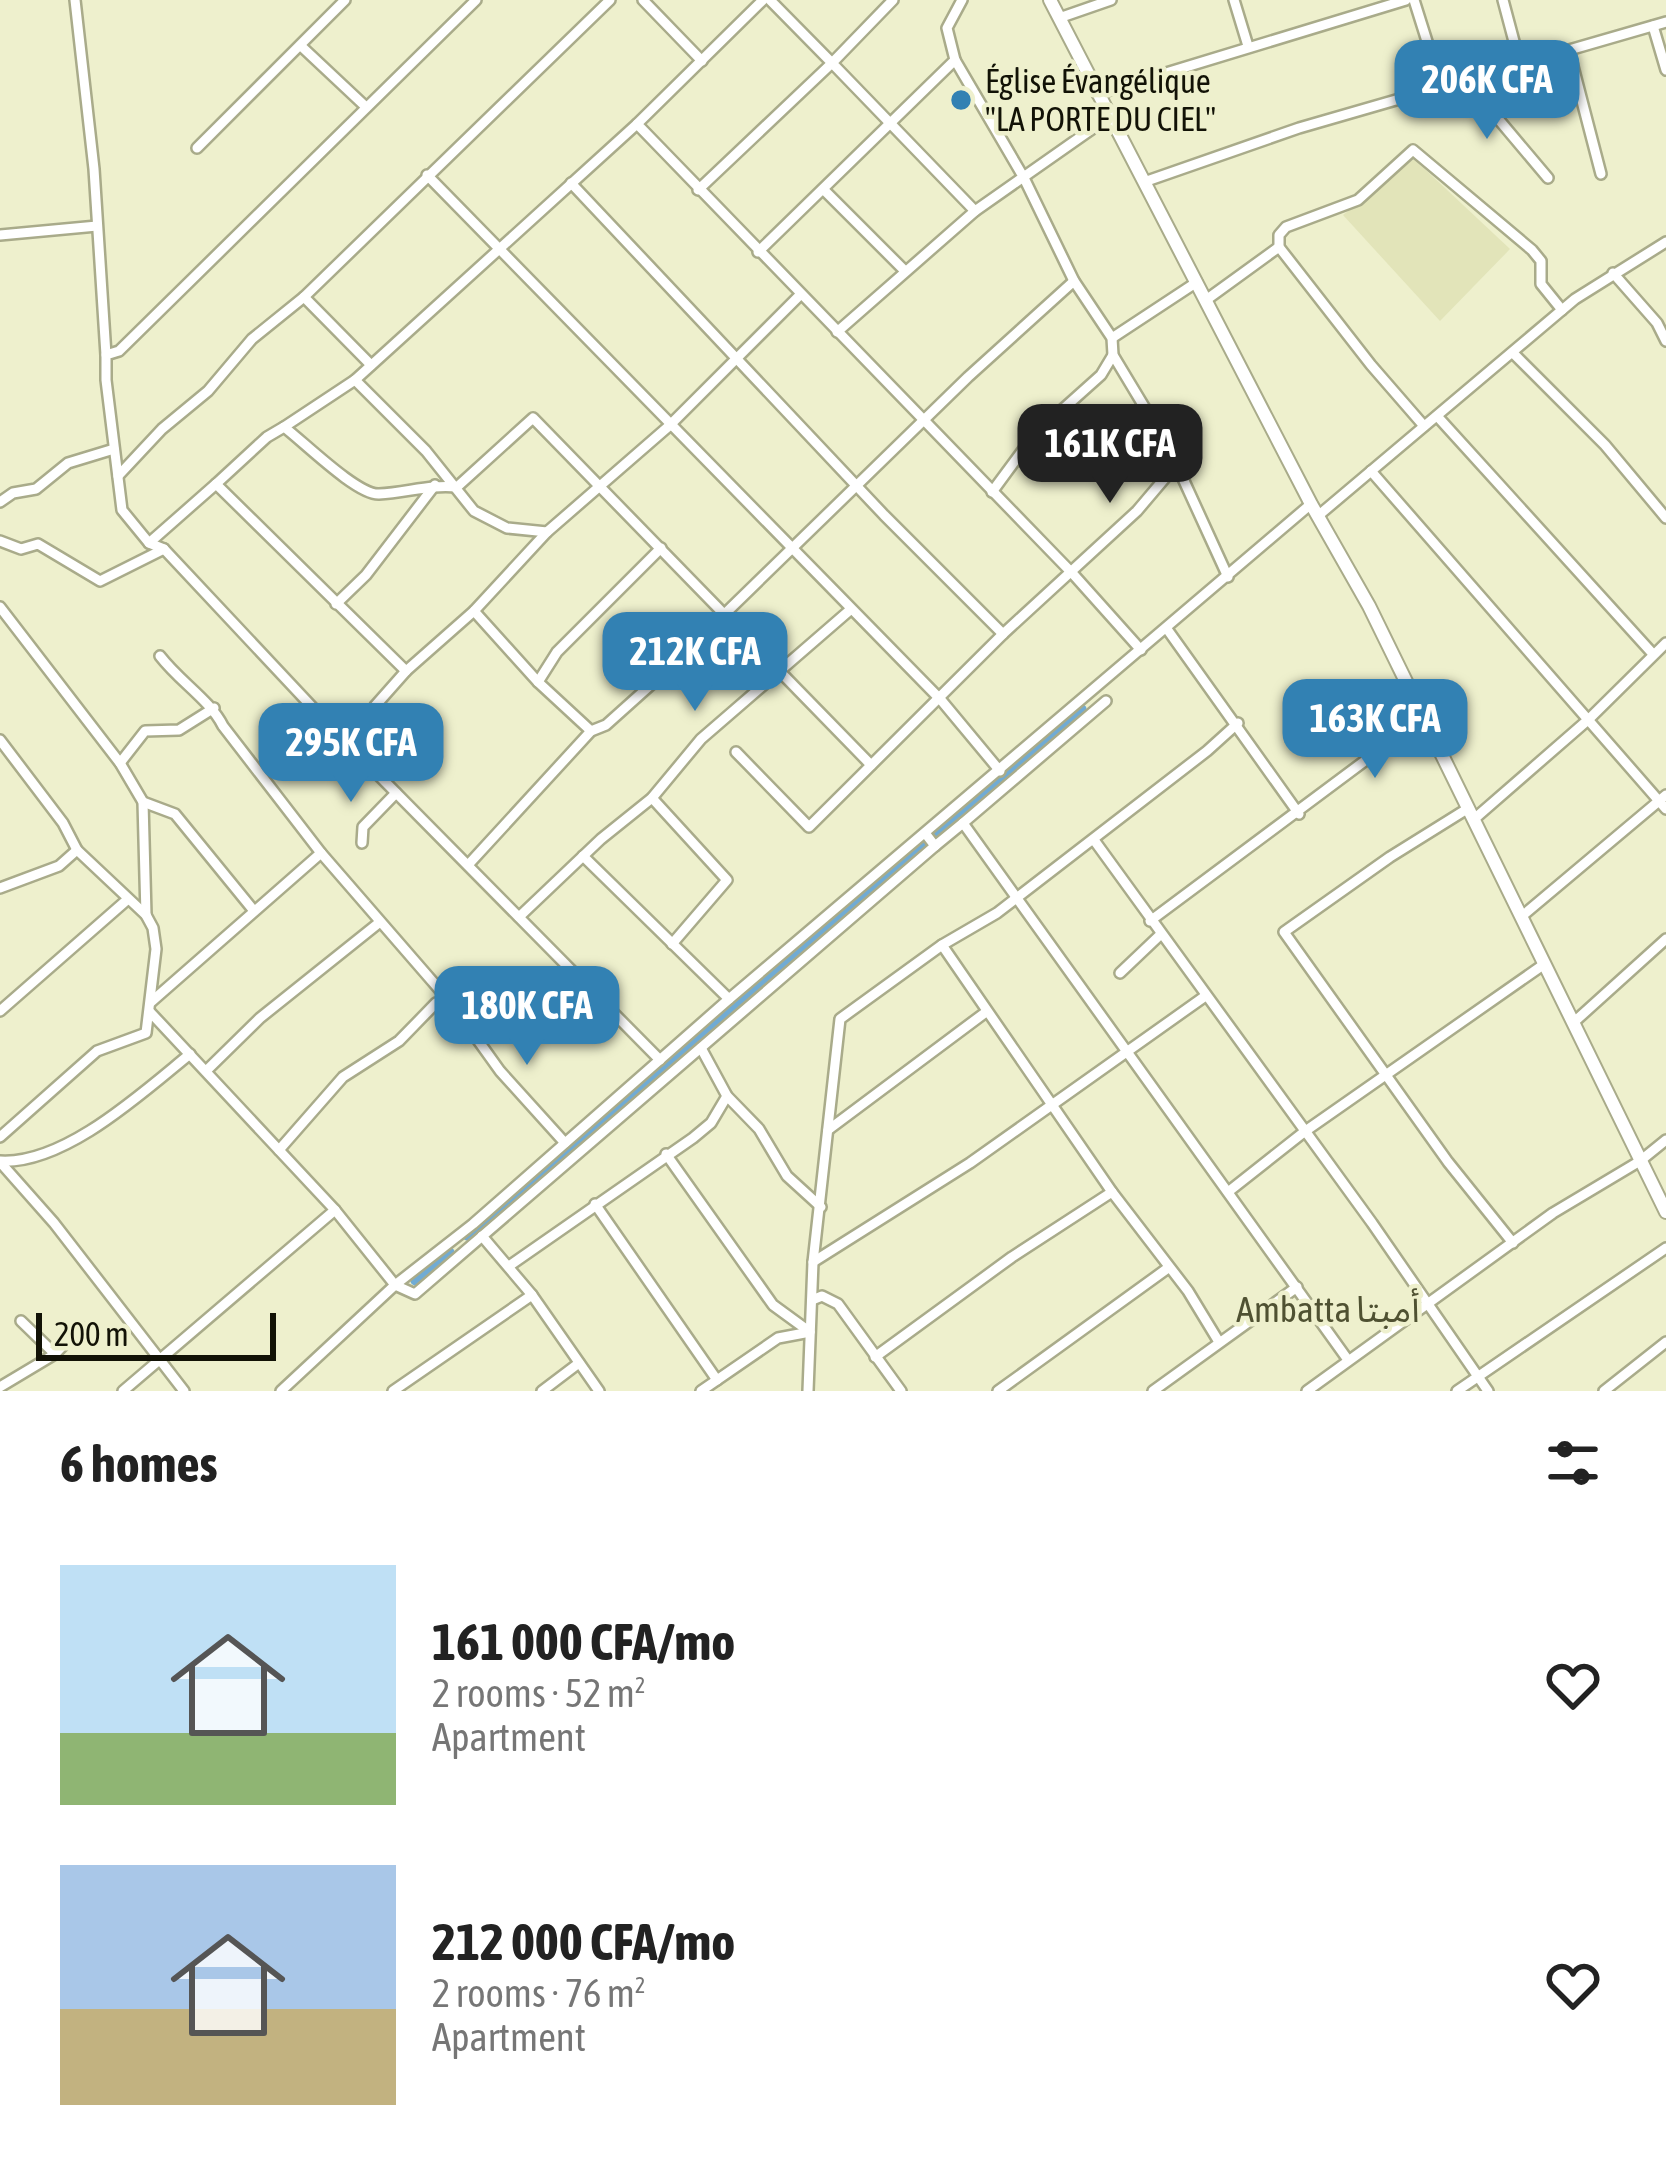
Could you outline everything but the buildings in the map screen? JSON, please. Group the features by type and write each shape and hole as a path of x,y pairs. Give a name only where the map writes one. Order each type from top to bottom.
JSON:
{"street":[{"path":"75,0 122,510 149,543 164,549 660,1060"},
{"path":"196,148 345,0"},
{"path":"106,355 119,351 476,0"},
{"path":"118,476 162,429 208,392 252,339 304,297 610,0"},
{"path":"644,0 702,61"},
{"path":"149,543 284,427 355,380 638,124 767,0 975,211"},
{"path":"698,190 893,0"},
{"path":"962,0 947,28 955,60 1024,178 1074,281 1112,338 1113,355 1176,465 1228,577"},
{"path":"1050,0 1425,716 1666,1212"},
{"path":"1059,18 1111,0"},
{"path":"1234,0 1248,46"},
{"path":"1097,94 1410,0 1442,89"},
{"path":"1503,0 1520,64"},
{"path":"1144,182 1299,128 1666,22"},
{"path":"1653,26 1666,70"},
{"path":"301,46 366,107"},
{"path":"1570,51 1601,175"},
{"path":"758,252 955,60"},
{"path":"1476,77 1490,108 1548,178"},
{"path":"837,332 975,211 1109,117"},
{"path":"638,124 1142,650"},
{"path":"1424,426 1279,248 1279,236 1286,227 1358,200 1413,150 1532,250 1541,261 1540,284 1562,310"},
{"path":"427,175 941,700 1000,771"},
{"path":"571,183 734,358 1004,634"},
{"path":"824,190 904,271"},
{"path":"0,235 97,226"},
{"path":"281,1391 395,1285 1228,577 1371,471 1562,310 1666,242"},
{"path":"1206,300 1279,248"},
{"path":"1613,273 1657,323 1666,341"},
{"path":"468,866 591,731 606,725 726,614 857,483 1074,281"},
{"path":"1112,338 1197,282"},
{"path":"353,745 375,706 406,671 547,532 669,426 800,295"},
{"path":"304,297 371,364"},
{"path":"1513,353 1590,429 1666,518"},
{"path":"992,492 1034,435 1101,375 1113,355"},
{"path":"355,380 474,511 507,528 547,532"},
{"path":"1437,416 1653,654"},
{"path":"457,487 533,418 872,765"},
{"path":"284,427 350,483 374,495 435,484 457,487"},
{"path":"0,502 13,493 36,489 68,463 114,449"},
{"path":"736,752 809,827 1004,634 1137,511 1176,465"},
{"path":"1371,471 1664,802 1521,917"},
{"path":"216,484 406,671"},
{"path":"336,604 366,575 435,484"},
{"path":"0,541 21,549 38,544 100,581 164,549"},
{"path":"538,682 557,652 661,548"},
{"path":"0,607 120,763 143,802 146,915 156,938 143,1036 100,1048 0,1136"},
{"path":"473,610 538,682 591,731"},
{"path":"519,917 652,798 701,739 850,610"},
{"path":"1167,629 1299,814"},
{"path":"1513,1243 1448,1162 1284,932 1390,857 1470,814 1589,719 1666,644"},
{"path":"160,656 182,684 214,708 321,854 565,1143"},
{"path":"150,1007 335,1210 395,1285 416,1294 1106,701"},
{"path":"120,763 145,731 179,730 214,708"},
{"path":"1150,921 1425,716"},
{"path":"808,1391 813,1262 840,1019 943,945 997,913 1238,723"},
{"path":"0,740 63,823 77,850 146,915"},
{"path":"362,844 363,827 396,793"},
{"path":"652,798 727,880 672,944"},
{"path":"143,802 175,814 254,910"},
{"path":"963,823 1348,1360"},
{"path":"925,833 934,845"},
{"path":"1094,840 1488,1391"},
{"path":"0,889 59,866 77,850"},
{"path":"150,1007 321,854"},
{"path":"583,856 729,999"},
{"path":"0,1012 128,899"},
{"path":"206,1071 260,1018 380,922"},
{"path":"1120,973 1160,935"},
{"path":"1574,1023 1662,943 1666,957"},
{"path":"943,945 1219,1342"},
{"path":"1228,1192 1304,1132 1543,965"},
{"path":"813,1262 1052,1106 1204,997"},
{"path":"279,1150 343,1077 399,1041 436,1003 455,1008"},
{"path":"828,1130 986,1012"},
{"path":"701,1048 727,1096 759,1130 787,1176 821,1207"},
{"path":"0,1162 51,1152 190,1054"},
{"path":"509,1266 711,1123 727,1096"},
{"path":"1307,1391 1553,1213 1666,1140"},
{"path":"666,1154 773,1305 810,1332"},
{"path":"0,1162 184,1391"},
{"path":"875,1357 1012,1257 1112,1192"},
{"path":"595,1204 717,1380"},
{"path":"123,1391 335,1210"},
{"path":"482,1236 532,1295 599,1391"},
{"path":"1457,1391 1666,1248"},
{"path":"998,1391 1168,1268"},
{"path":"1153,1391 1297,1286"},
{"path":"393,1391 532,1295"},
{"path":"812,1300 823,1295 838,1304 901,1391"},
{"path":"21,1321 56,1354"},
{"path":"0,1387 56,1354 81,1327"},
{"path":"701,1391 778,1338 810,1332"},
{"path":"1604,1391 1666,1342"},
{"path":"542,1391 579,1363"},
{"path":"412,1377 422,1391"}],"shaded area":[{"path":"1414,159 1510,249 1440,321 1343,215"}],"waterway":[{"path":"935,836 1082,709"},
{"path":"862,898 927,843"},
{"path":"467,1236 857,902"},
{"path":"415,1281 450,1252"}],"place":[{"name":"Église Évangélique \"LA PORTE DU CIEL\"","path":"961,100"}],"district":[{"name":"Ambatta أمبتا","path":"1328,1309"}]}
